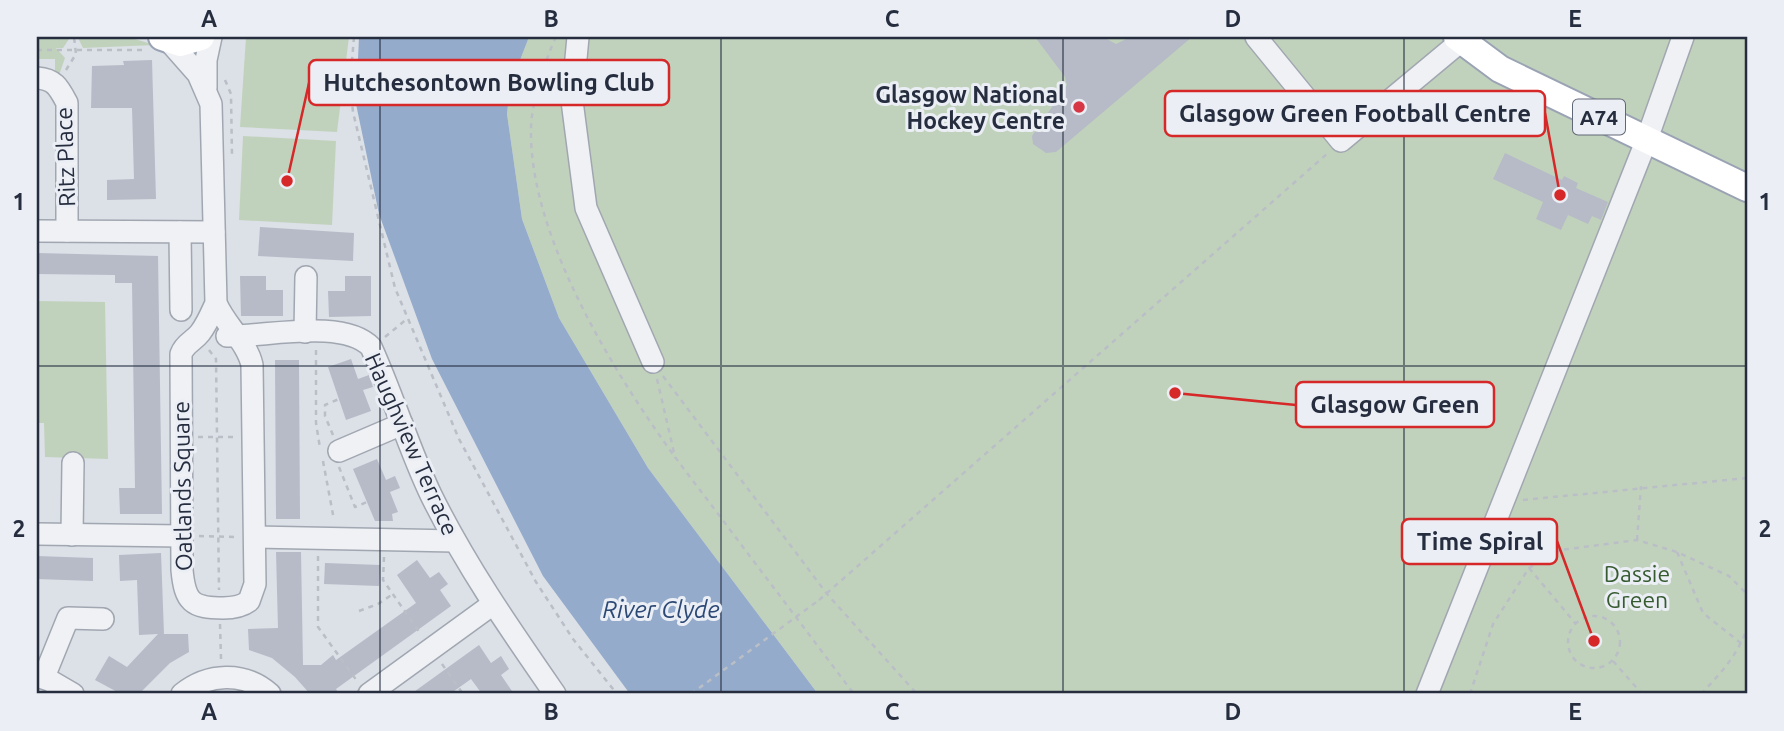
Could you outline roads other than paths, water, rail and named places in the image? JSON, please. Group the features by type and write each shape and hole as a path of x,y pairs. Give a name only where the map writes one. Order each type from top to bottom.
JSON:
{"main road":[{"path":"162,40 180,43 201,37"},
{"name":"A74","path":"1461,38 1500,69 1747,188"}],"street":[{"path":"211,37 206,60 206,90 212,120 216,303 234,336 247,349 252,365 255,537 327,542 455,541"},
{"path":"578,37 572,100 586,208 653,362"},
{"path":"1256,37 1341,141 1461,38"},
{"path":"1427,694 1647,139 1683,37"},
{"path":"162,40 188,61 206,90"},
{"name":"Ritz Place","path":"47,81 67,103 67,231"},
{"path":"37,231 214,232"},
{"path":"180,232 181,310"},
{"path":"306,277 311,332"},
{"name":"Oatlands Square","path":"216,303 197,337 189,341 181,354 183,578 187,595 199,607 244,605 254,593 255,537"},
{"name":"Haughview Terrace","path":"234,336 311,332 363,338 372,349 424,479 455,541 493,604 555,694"},
{"path":"197,337 234,336"},
{"path":"340,451 402,424"},
{"path":"72,535 73,463"},
{"path":"37,534 182,536"},
{"path":"366,692 432,650 493,604"},
{"path":"53,685 68,618 103,619"},
{"path":"182,694 202,682 222,677 249,681 270,694"}],"water":[{"name":"River Clyde","path":"359,37 529,37 510,86 507,114 522,219 559,318 648,468 818,694 630,694 543,576 432,359 379,214 356,104"}],"place":[{"name":"Glasgow National Hockey Centre","path":"1079,107"},
{"name":"Hutchesontown Bowling Club","path":"287,181"},
{"name":"Glasgow Green Football Centre","path":"1560,195"},
{"name":"Glasgow Green","path":"1175,393"},
{"name":"Time Spiral","path":"1594,641"}],"park label":[{"name":"Dassie Green","path":"1637,586"}]}
